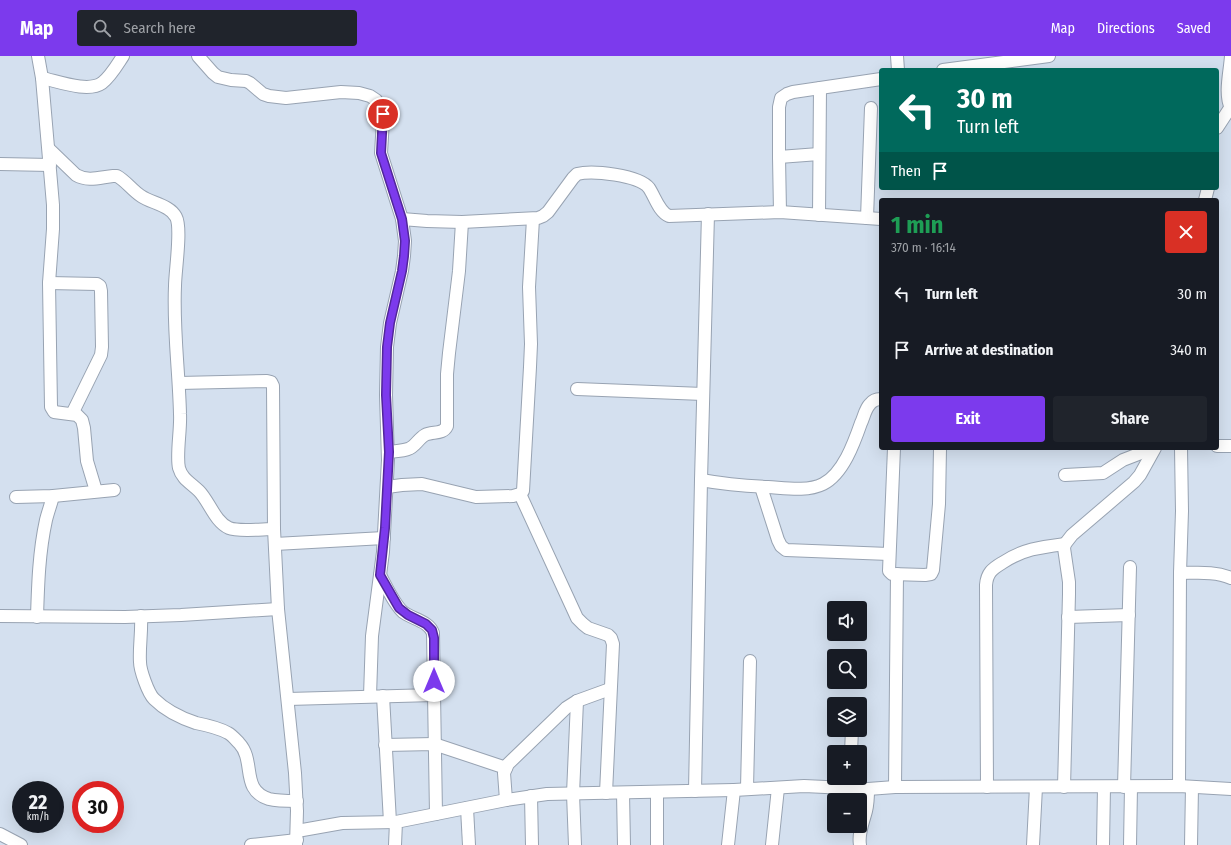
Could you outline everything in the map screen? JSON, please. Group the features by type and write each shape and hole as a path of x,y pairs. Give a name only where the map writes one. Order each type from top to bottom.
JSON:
{"street":[{"path":"38,56 42,78 49,149 53,213 49,283 51,407 54,412 72,414 80,417 83,423 88,461 96,491"},
{"path":"42,78 79,86 94,86 101,84 123,56"},
{"path":"198,56 218,77 246,81 263,94 269,96 286,98 341,92 359,93 370,96 376,100 380,104 383,114 381,146 383,160 394,190 402,219 405,241 402,271 390,323 387,347 386,395 389,452 384,538 372,643 376,696 386,745 395,845"},
{"path":"898,56 898,68"},
{"path":"958,68 1049,56"},
{"path":"1219,125 1231,108 1228,101 1228,93 1231,56"},
{"path":"780,212 779,106 781,98 787,94 879,79"},
{"path":"819,215 820,88"},
{"path":"867,218 871,108"},
{"path":"49,149 80,178 89,179 117,176 140,195 170,210 177,218 179,228 174,308 180,415 178,467 183,477 199,491 219,521 227,528 236,530 274,529"},
{"path":"779,157 819,154"},
{"path":"0,164 50,165"},
{"path":"402,219 462,222 533,219 543,216 548,212 573,178 580,173 611,174 642,182 649,188 663,212 669,216 780,212 879,219"},
{"path":"695,791 708,214"},
{"path":"387,487 402,484 422,484 476,497 513,496 520,494 523,491 530,367 529,287 533,219"},
{"path":"389,452 410,448 423,436 443,431 447,426 447,374 459,271 462,222"},
{"path":"49,283 97,284 100,286 101,291 101,355 72,414"},
{"path":"179,384 267,381 272,384 274,428 274,529 278,609 288,699 296,801 297,838"},
{"path":"578,389 703,394"},
{"path":"701,480 726,485 794,489 816,486 828,481 844,462 852,448 867,408 873,401 879,399"},
{"path":"1219,446 1231,446"},
{"path":"894,450 889,571 897,574 927,575 931,574 933,570 939,504 940,450"},
{"path":"1065,475 1103,473 1123,460 1149,450"},
{"path":"1064,787 1068,617 1068,582 1064,552 1065,544 1072,535 1134,482 1140,475 1153,450"},
{"path":"1178,786 1182,505 1181,450"},
{"path":"761,487 778,540 781,546 786,550 889,554"},
{"path":"16,497 53,496 114,490"},
{"path":"520,494 577,618 588,628 608,635 612,640 613,649 606,793"},
{"path":"37,617 39,560 46,518 53,496"},
{"path":"275,544 384,538"},
{"path":"987,787 986,585 988,575 994,568 1020,553 1037,548 1065,544"},
{"path":"1130,567 1128,787 1130,845"},
{"path":"1180,573 1211,573 1231,578"},
{"path":"895,788 897,574"},
{"path":"380,575 399,608 408,615 426,624 432,630 434,638 434,744 436,814"},
{"path":"0,616 141,616 278,609"},
{"path":"1068,617 1129,615"},
{"path":"141,616 142,629 140,661 142,674 153,698 186,720 228,733 240,744 246,754 252,787 259,794 270,799 296,801"},
{"path":"747,788 750,661"},
{"path":"506,800 504,779 508,764 561,712 577,701 610,689"},
{"path":"288,699 434,695"},
{"path":"575,845 573,794 577,701"},
{"path":"386,745 434,744 506,768"},
{"path":"251,845 297,838 342,823 393,822 531,796 734,790 747,788 778,788 827,784"},
{"path":"856,785 868,789 1178,786 1231,788"},
{"path":"1033,845 1036,787"},
{"path":"1103,845 1104,787"},
{"path":"1191,845 1192,787"},
{"path":"772,845 778,788"},
{"path":"860,845 860,830 868,802 868,789"},
{"path":"728,845 734,790"},
{"path":"657,792 657,845"},
{"path":"623,793 624,845"},
{"path":"531,796 532,845"},
{"path":"467,808 469,845"},
{"path":"5,839 21,845"}],"route":[{"path":"383,114 381,153 402,219 405,241 402,271 390,323 387,347 386,395 389,452 385,528 380,575 399,608 408,615 426,624 432,630 434,638 434,681"}]}
